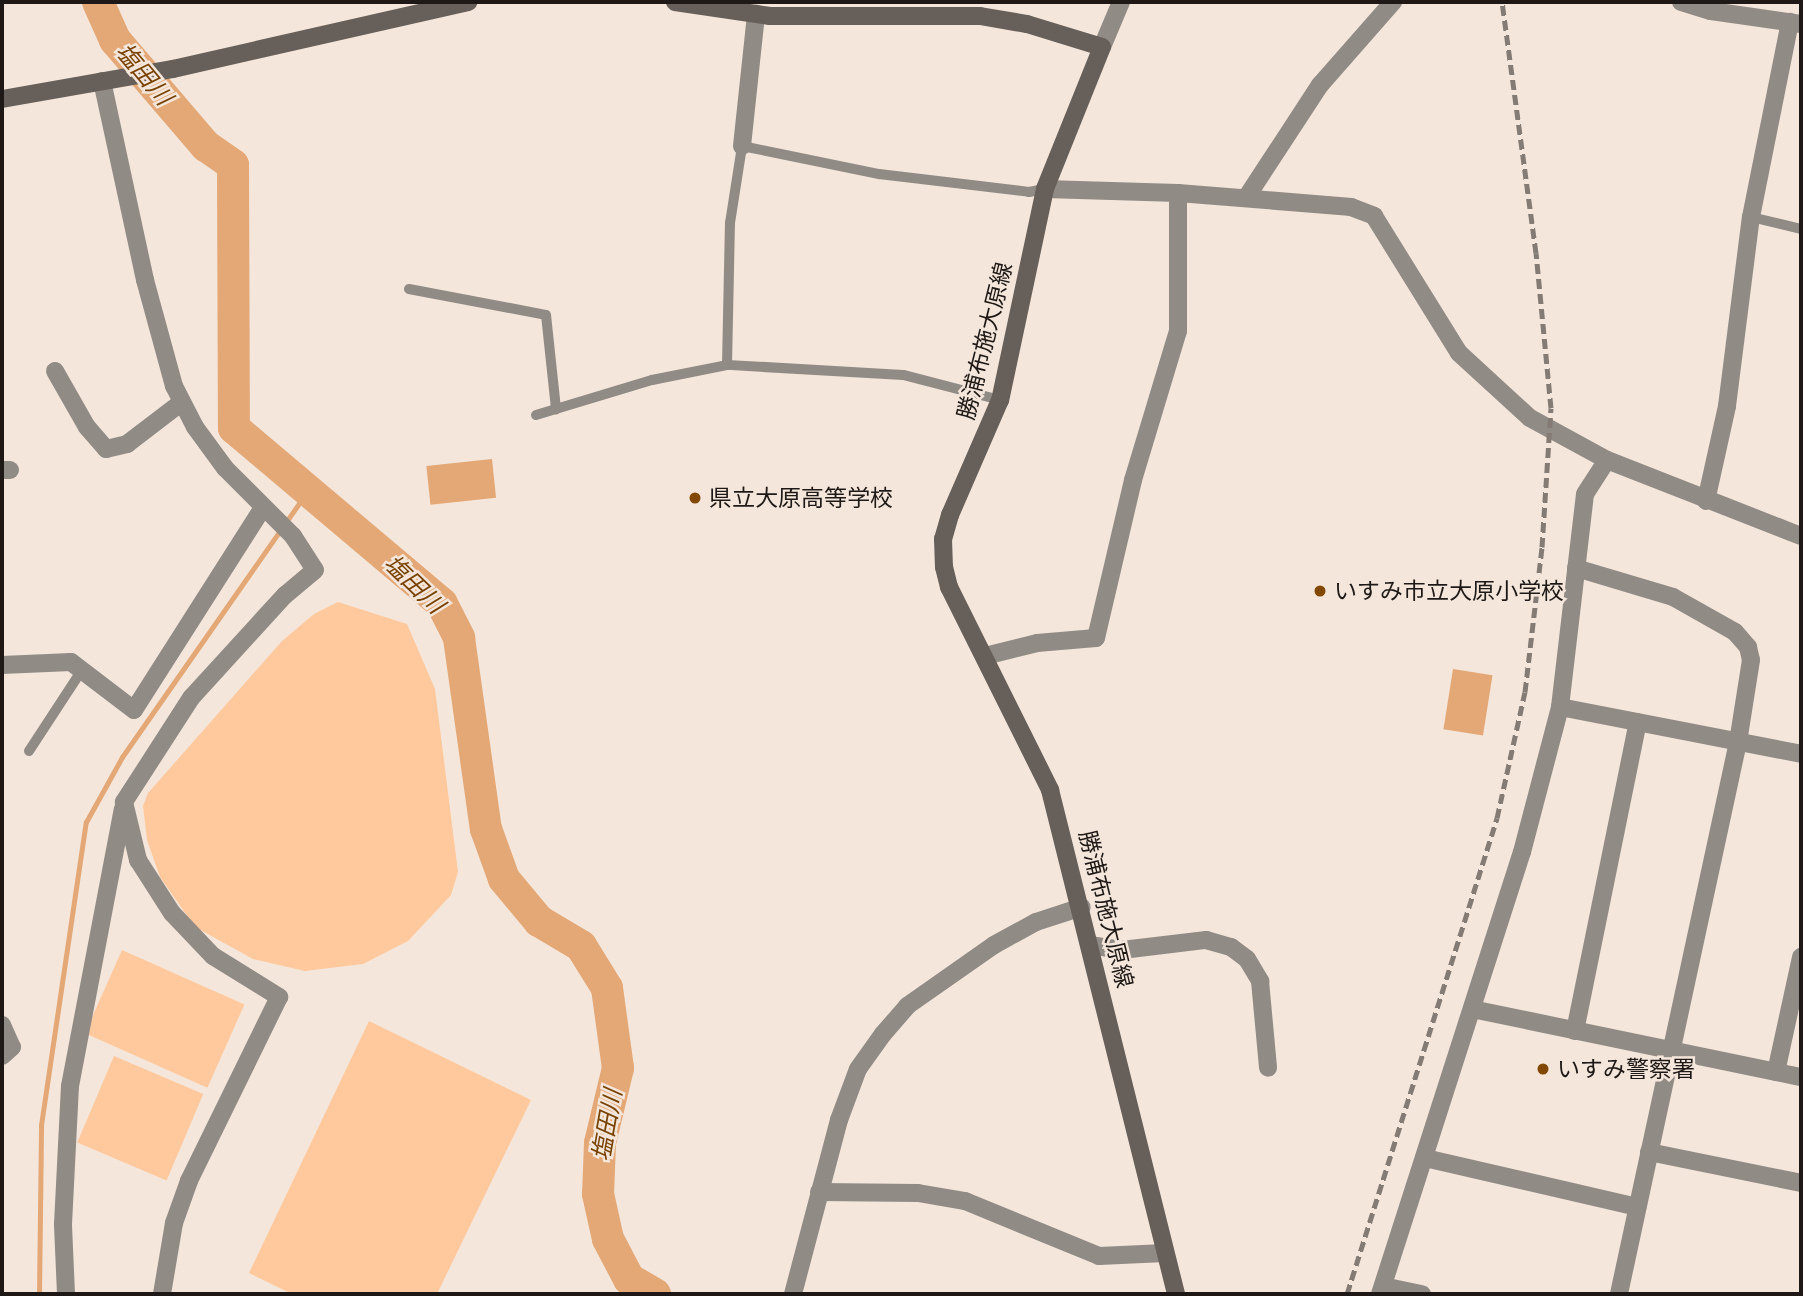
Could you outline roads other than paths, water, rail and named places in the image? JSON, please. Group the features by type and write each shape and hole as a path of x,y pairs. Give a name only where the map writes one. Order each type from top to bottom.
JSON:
{"main road":[{"path":"2,99 173,69 469,2"},
{"path":"675,2 767,11 980,16 1027,24 1102,47"},
{"name":"勝浦布施大原線","path":"1102,47 1045,189 1000,400 943,539 949,587 1050,789 1082,907 1176,1294"}],"street":[{"path":"1102,47 1121,2"},
{"path":"1246,198 1320,85 1394,2"},
{"path":"1681,2 1711,11 1796,23 1751,217 1727,406 1706,501"},
{"path":"742,146 767,11"},
{"path":"66,1294 63,1224 70,1086 124,802 191,698 285,595 315,570 283,527 262,509 218,458 182,402 145,280 108,80"},
{"path":"1045,189 1246,198 1351,207 1374,216 1459,353 1530,418 1607,460 1801,536"},
{"path":"985,656 1037,643 1096,638 1133,480 1178,331 1178,193"},
{"path":"55,371 86,427 106,449 127,444 182,402"},
{"path":"1422,1294 1381,1290 1522,852 1560,707 1585,494 1607,460"},
{"path":"2,665 71,662 134,710 262,509"},
{"path":"1576,568 1672,597 1735,632 1748,647 1751,660 1738,742 1619,1294"},
{"path":"1560,707 1801,754"},
{"path":"1576,1031 1638,722"},
{"path":"124,802 138,860 173,913 213,956 279,997 189,1181 174,1223 162,1294"},
{"path":"793,1294 819,1192 858,1069 908,1006 994,946 1036,922 1082,907"},
{"path":"1090,945 1122,950 1206,940 1231,947 1247,959 1260,981 1268,1068"},
{"path":"1776,1072 1801,957"},
{"path":"1472,1009 1801,1077"},
{"path":"2,1025 12,1047 2,1056"},
{"path":"1649,1152 1801,1183"},
{"path":"1425,1158 1637,1207"},
{"path":"819,1192 918,1193 965,1201 1099,1256 1165,1253"}],"lane":[{"path":"727,365 730,223 742,146 879,174 1029,192 1045,189"},
{"path":"1751,217 1801,229"},
{"path":"409,289 546,315 556,409"},
{"path":"536,415 652,380 727,365 903,375 1000,400"},
{"path":"29,751 82,670"}],"waterway":[{"name":"塩田川","path":"98,2 115,40 206,146 233,165 234,428 442,604 459,638 486,829 504,879 539,921 581,946 607,988 618,1068 600,1143 598,1194 608,1239 629,1279 655,1294"},
{"path":"39,1294 41,1125 86,822 122,757 306,493"}],"railway":[{"path":"1347,1294 1497,818 1525,692 1542,547 1551,408 1536,253 1502,2"}],"place":[{"name":"県立大原高等学校","path":"695,498"},
{"name":"いすみ市立大原小学校","path":"1320,591"},
{"name":"いすみ警察署","path":"1543,1069"}]}
